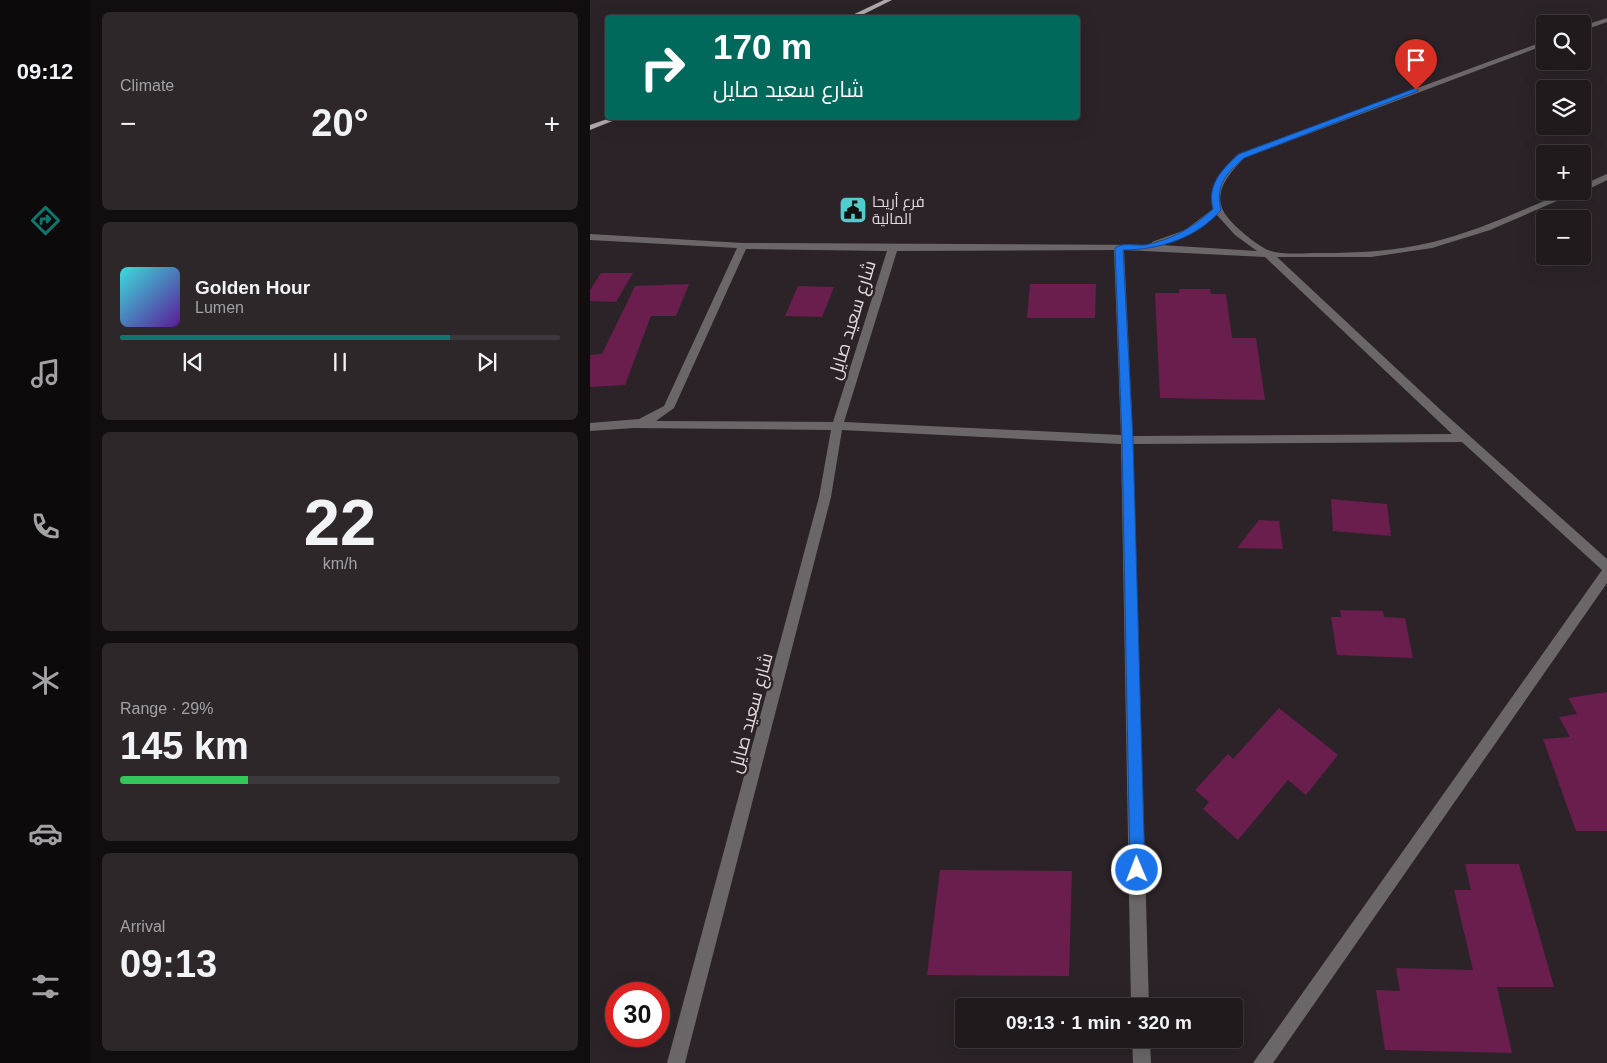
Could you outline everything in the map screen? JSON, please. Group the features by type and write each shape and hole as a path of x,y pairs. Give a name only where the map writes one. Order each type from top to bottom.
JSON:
{"main road":[{"path":"856,15 889,0"},
{"path":"590,128 611,120"}],"street":[{"path":"1591,26 1607,20"},
{"path":"1536,46 1241,156 1225,171 1217,186 1214,198 1217,210 1230,228 1268,254 1464,438 1607,567"},
{"path":"1591,184 1607,177"},
{"name":"شارع سعيد صايل","path":"676,1063 825,497 837,426 893,248 1145,247 1313,257 1348,256 1432,245 1460,237 1553,200"},
{"path":"1145,247 1183,236 1204,223 1217,210"},
{"path":"590,237 743,246 893,248"},
{"path":"638,425 657,418 668,408 743,246"},
{"path":"1119,248 1127,440 1140,998"},
{"path":"590,427 638,425 837,426 1127,440 1464,438"},
{"path":"1262,1063 1607,572"},
{"path":"1141,1048 1142,1063"}],"building":[{"path":"601,273 633,273 616,302 590,301 590,290"},
{"path":"689,284 676,316 651,316 625,385 590,387 590,355 602,354 635,286"},
{"path":"1030,284 1096,284 1095,318 1027,318"},
{"path":"798,286 834,287 822,317 785,316"},
{"path":"1179,289 1210,289 1211,294 1226,294 1232,338 1256,338 1265,400 1160,398 1155,293 1179,293"},
{"path":"1331,499 1387,504 1391,536 1333,531"},
{"path":"1259,520 1279,521 1283,549 1237,548"},
{"path":"1340,610 1383,611 1384,617 1405,618 1413,658 1337,655 1331,617 1341,617"},
{"path":"1607,692 1607,831 1576,831 1543,739 1570,737 1559,717 1577,714 1568,698"},
{"path":"1279,708 1338,755 1306,795 1288,780 1238,840 1203,809 1209,802 1195,790 1228,754 1233,759"},
{"path":"1465,864 1519,864 1554,987 1497,987 1512,1053 1385,1050 1376,990 1400,991 1396,968 1473,970 1454,890 1471,890"},
{"path":"940,870 1072,871 1069,976 927,975"}],"place":[{"name":"فرع أريحا المالية","path":"853,210"}],"route":[{"path":"1137,870 1127,440 1119,248 1145,247 1166,241 1183,236 1204,223 1217,210 1214,198 1217,186 1225,171 1241,156 1416,90"}]}
